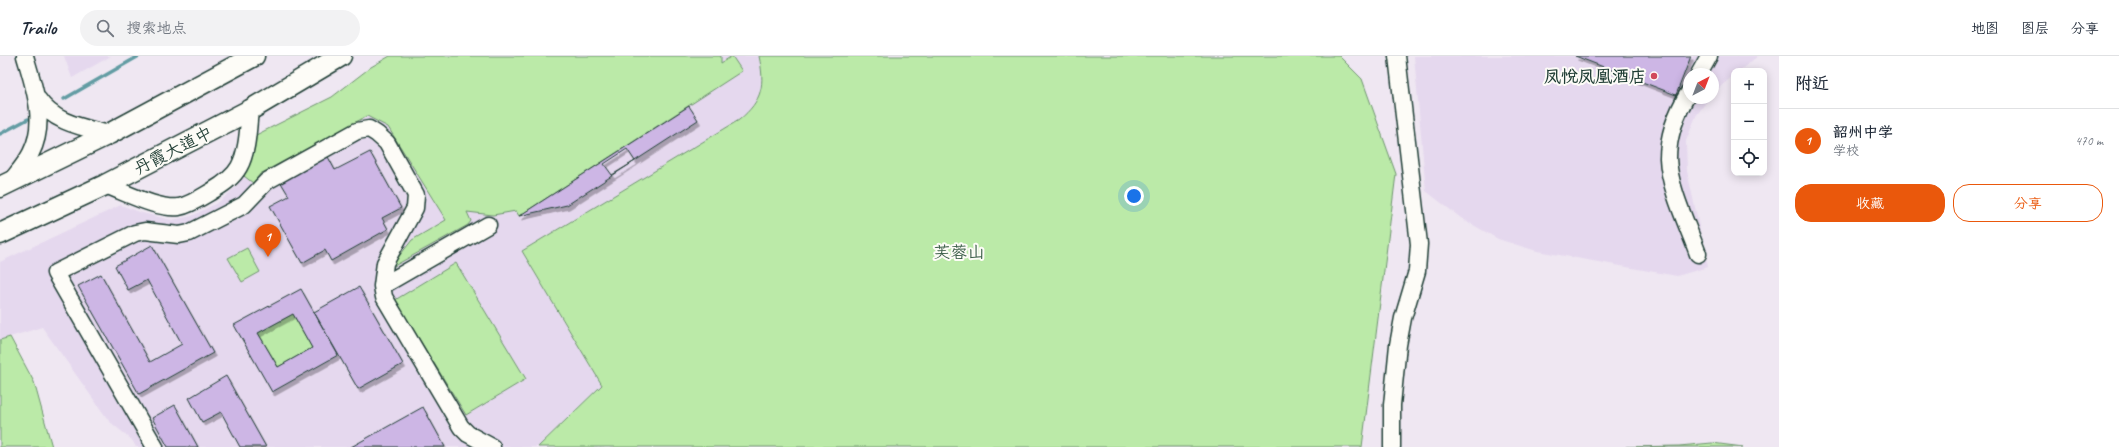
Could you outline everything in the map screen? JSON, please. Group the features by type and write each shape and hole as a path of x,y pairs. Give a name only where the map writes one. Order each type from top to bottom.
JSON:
{"main road":[{"path":"5,184 109,134 254,56"},
{"name":"丹霞大道中","path":"0,234 105,185 250,110 341,56"}],"street":[{"path":"25,56 38,99 42,106 57,119 109,134"},
{"path":"1392,447 1392,405 1398,345 1403,318 1417,271 1419,244 1397,56"},
{"path":"1703,68 1710,56"},
{"path":"5,184 25,162 34,146 37,129 38,99"},
{"path":"1683,103 1671,132 1668,158 1674,187 1698,254"},
{"path":"105,185 167,206 179,206 202,197 225,183 239,167 243,158 250,110"},
{"path":"155,447 55,273 135,233 145,231 179,235 190,233 244,205 267,181 357,131 369,129 387,143 416,195 416,208 385,263 382,286 384,297 390,310 461,427 468,434 492,447"},
{"path":"202,197 214,221"},
{"path":"382,286 488,225"}],"shaded area":[{"path":"64,56 111,56 72,78"},
{"path":"390,56 759,56 763,75 758,99 749,111 739,120 522,251 602,385 538,447 136,447 132,440 109,421 42,327 0,340 0,262 121,205 142,213 172,220 192,216 219,202 236,187 244,176 256,135 332,97 371,67"},
{"path":"1414,56 1758,56 1743,68 1731,68 1731,78 1719,88 1719,68 1683,68 1683,104 1705,104 1696,116 1686,141 1687,171 1708,267 1677,276 1537,251 1498,239 1461,218 1426,191"}],"green space":[{"path":"390,56 721,56 721,63 732,56 742,71 519,216 516,211 493,215 467,212 471,221 468,225 394,266 393,264 412,240 446,220 388,127 367,116 260,174 253,183 244,176 256,135 332,97 371,67"},
{"name":"芙蓉山","path":"759,56 1339,56 1362,79 1396,174 1362,447 538,447 602,385 522,251 739,120 753,106 760,91 762,75"},
{"path":"247,248 260,272 242,282 228,258"},
{"path":"456,263 526,379 466,415 395,300"},
{"path":"293,314 312,348 278,367 258,333"},
{"path":"10,337 34,382 52,447 0,447 0,340"},
{"path":"1712,443 1743,447 1626,447 1679,446"}],"building":[{"name":"凤悦凤凰酒店","path":"1575,56 1691,56 1686,68 1683,68 1683,77 1676,95"},
{"path":"689,106 698,120 567,205 519,216"},
{"path":"627,149 635,161 612,175 604,164"},
{"path":"370,152 401,208 382,218 388,229 331,261 325,250 302,263 270,206 289,196 280,181 327,155 335,170"},
{"path":"152,245 213,353 139,394 78,286 101,274 150,362 182,344 147,280 128,290 115,266"},
{"path":"359,287 403,364 358,389 314,312"},
{"path":"301,289 338,355 272,392 234,325","holes":["293,314 312,348 278,367 258,333"]},
{"path":"226,376 266,447 240,447 221,412 202,422 189,398"},
{"path":"175,405 198,447 168,447 152,418"},
{"path":"423,407 445,447 351,447"}],"waterway":[{"path":"64,99 139,56"},
{"path":"0,134 28,119"}],"place":[{"name":"凤悦凤凰酒店","path":"1654,76"},
{"name":"韶州中学","path":"268,257"}]}
